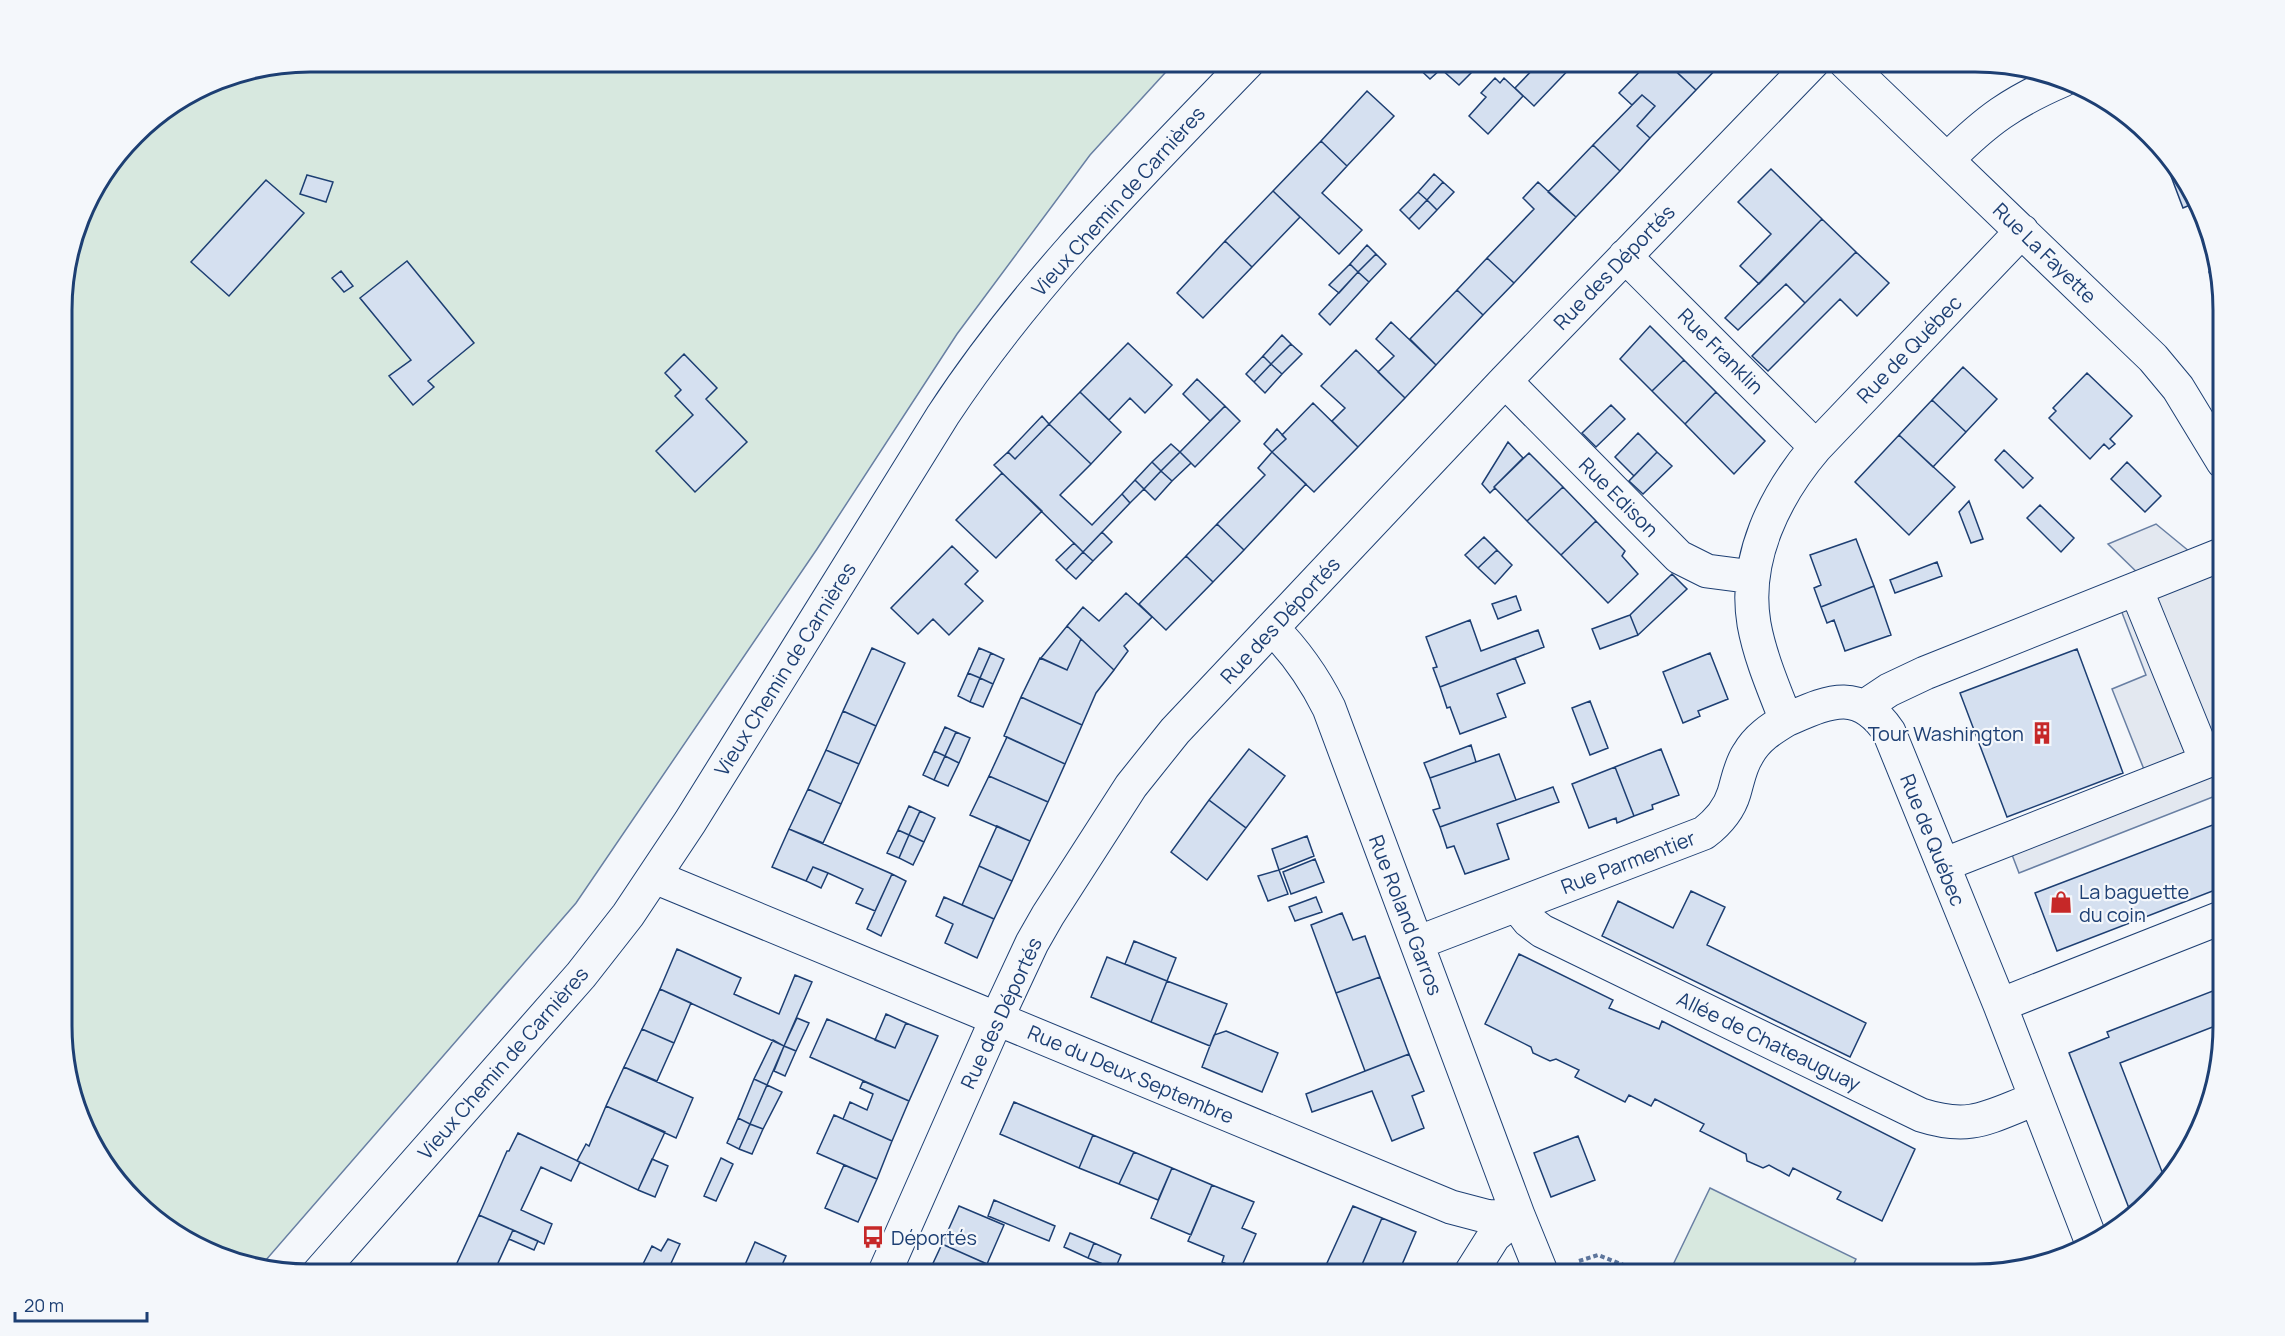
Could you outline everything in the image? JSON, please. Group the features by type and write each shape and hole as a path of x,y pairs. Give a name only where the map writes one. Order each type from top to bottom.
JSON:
{"street":[{"name":"Vieux Chemin de Carnières","path":"328,1264 581,975 655,877 963,385 1081,237 1238,72"},
{"name":"Rue des Déportés","path":"888,1264 997,1018 1048,915 1131,786 1175,731 1505,381 1803,72"},
{"name":"Rue La Fayette","path":"1856,72 2153,358 2178,388 2213,446"},
{"path":"1948,159 1981,127 2002,111 2028,95 2051,85"},
{"name":"Rue de Québec","path":"1786,720 1758,645 1753,621 1753,577 1765,530 1787,484 1816,447 2022,231"},
{"name":"Rue Franklin","path":"1625,256 1816,447"},
{"name":"Rue Edison","path":"1505,381 1679,557 1707,571 1753,577"},
{"path":"1786,720 1828,703 1849,702 1865,706 1890,690 1925,673 2213,558"},
{"path":"2136,589 2213,756"},
{"name":"Rue Roland Garros","path":"1272,628 1289,645 1315,680 1329,708 1518,1215"},
{"name":"Rue de Québec","path":"1865,706 1879,717 1889,732 2000,1005 2089,1235"},
{"name":"Rue Parmentier","path":"1417,943 1704,833 1725,812 1734,796 1740,770 1751,748 1768,731 1786,720"},
{"path":"1943,865 2213,758"},
{"name":"Rue du Deux Septembre","path":"655,877 1451,1207 1489,1217 1518,1215"},
{"name":"Allée de Chateauguay","path":"1516,905 1528,921 1542,930 1921,1115 1957,1123 1976,1122 2035,1099"},
{"path":"2000,1005 2213,921"},
{"path":"1476,1264 1494,1236 1518,1215 1552,1264"}],"path":[{"path":"1571,1264 1598,1255 1621,1264"}],"shaded area":[{"path":"310,72 1166,72 1090,155 957,334 817,549 576,903 266,1259 219,1246 178,1224 153,1205 131,1183 112,1158 90,1117 80,1087 74,1057 72,1026 72,310 74,279 80,249 90,219 121,165 153,131 191,104 219,90 249,80 279,74"},
{"path":"2156,524 2213,571 2213,797 2019,873 2006,839 2149,782 2112,689 2146,675 2116,597 2149,584 2108,544"},
{"path":"1710,1188 1856,1259 1854,1264 1673,1264"}],"building":[{"path":"1423,72 1438,72 1430,79"},
{"path":"1444,72 1472,72 1459,85"},
{"path":"1530,72 1566,72 1534,106 1515,88"},
{"path":"1639,72 1677,72 1696,90 1650,138 1637,126 1655,106 1642,95 1632,105 1619,93"},
{"path":"1676,72 1713,72 1696,90"},
{"path":"1495,78 1500,83 1504,78 1523,96 1488,134 1469,116 1486,97 1481,93"},
{"path":"1367,91 1394,116 1347,166 1321,141"},
{"path":"1642,95 1655,106 1637,126 1650,138 1620,171 1593,145"},
{"path":"1321,141 1347,166 1322,193 1362,230 1339,254 1273,191"},
{"path":"1593,145 1620,171 1576,217 1548,192"},
{"path":"1771,169 1822,219 1759,284 1740,266 1771,234 1738,202"},
{"path":"1434,174 1443,182 1427,200 1418,192"},
{"path":"2170,174 2188,206 2183,208"},
{"path":"307,175 333,182 326,202 300,194"},
{"path":"266,180 304,213 229,296 191,262"},
{"path":"1443,182 1454,192 1437,210 1427,200"},
{"path":"1538,182 1576,217 1514,283 1487,258 1534,209 1523,198"},
{"path":"1273,191 1300,217 1252,267 1225,241"},
{"path":"1418,192 1427,200 1409,219 1400,210"},
{"path":"1427,200 1437,210 1419,229 1409,219"},
{"path":"1822,219 1856,252 1805,303 1786,284 1738,330 1725,318"},
{"path":"1225,241 1252,267 1203,318 1177,293"},
{"path":"1367,245 1376,254 1358,272 1350,264"},
{"path":"1856,252 1889,283 1857,316 1840,299 1768,371 1752,356"},
{"path":"1376,254 1386,264 1369,282 1358,272"},
{"path":"1487,258 1514,283 1483,315 1457,290"},
{"path":"407,261 474,343 428,381 434,387 413,405 389,376 411,360 360,298"},
{"path":"1350,264 1358,272 1339,293 1329,285"},
{"path":"341,271 353,286 344,292 332,278"},
{"path":"1358,272 1369,282 1330,325 1319,314"},
{"path":"1457,290 1483,315 1436,365 1410,339"},
{"path":"1391,322 1436,365 1405,398 1378,372 1394,356 1376,339"},
{"path":"1650,326 1684,360 1652,391 1620,359"},
{"path":"1282,335 1291,344 1271,364 1263,356"},
{"path":"1128,343 1172,385 1145,413 1130,398 1109,420 1080,392"},
{"path":"1291,344 1302,354 1282,374 1271,364"},
{"path":"1356,350 1405,398 1358,447 1332,421 1345,408 1321,386"},
{"path":"684,354 717,388 706,399 747,442 695,492 656,451 693,415 675,396 681,390 665,373"},
{"path":"1263,356 1271,364 1254,382 1246,374"},
{"path":"1684,360 1716,392 1685,424 1652,391"},
{"path":"1271,364 1282,374 1265,393 1254,382"},
{"path":"1963,367 1997,399 1966,432 1932,400"},
{"path":"2087,373 2132,416 2110,439 2115,444 2109,449 2104,444 2090,459 2049,418 2056,411 2053,408"},
{"path":"1197,379 1225,406 1210,421 1183,394"},
{"path":"1080,392 1121,432 1091,464 1049,424"},
{"path":"1716,392 1765,441 1734,474 1685,424"},
{"path":"1932,400 1966,432 1933,467 1899,435"},
{"path":"1313,403 1358,447 1314,492 1272,452 1286,439 1282,435"},
{"path":"1611,405 1625,419 1596,447 1582,433"},
{"path":"1225,406 1240,421 1195,467 1180,452"},
{"path":"1042,416 1049,424 1015,459 1008,452"},
{"path":"1049,424 1091,464 1060,495 1092,525 1122,494 1130,503 1083,552 994,465 1008,452 1015,459"},
{"path":"1277,429 1286,439 1272,452 1264,444"},
{"path":"1638,433 1657,452 1634,476 1615,457"},
{"path":"1899,435 1955,487 1909,535 1855,482"},
{"path":"1508,442 1523,458 1490,493 1482,484"},
{"path":"1171,444 1180,452 1161,471 1152,462"},
{"path":"2004,450 2033,478 2023,488 1995,460"},
{"path":"1180,452 1191,463 1172,481 1161,471"},
{"path":"1272,452 1306,484 1244,550 1217,524 1265,475 1258,468"},
{"path":"1657,452 1672,466 1643,494 1629,481"},
{"path":"1529,453 1563,487 1527,521 1494,487"},
{"path":"1152,462 1161,471 1144,489 1135,480"},
{"path":"2127,462 2161,496 2145,512 2111,479"},
{"path":"1161,471 1172,481 1155,500 1144,489"},
{"path":"1002,473 1042,511 996,558 956,520"},
{"path":"1135,480 1144,489 1130,503 1122,494"},
{"path":"1563,487 1596,521 1561,555 1527,521"},
{"path":"1969,501 1983,539 1971,543 1959,512"},
{"path":"2040,505 2074,538 2061,552 2027,518"},
{"path":"1596,521 1625,551 1622,556 1638,574 1608,603 1561,555"},
{"path":"1217,524 1244,550 1213,582 1186,556"},
{"path":"1102,532 1112,542 1093,561 1083,552"},
{"path":"1484,537 1497,550 1478,568 1465,555"},
{"path":"1856,539 1874,586 1821,607 1814,588 1821,585 1810,555"},
{"path":"1074,543 1083,552 1066,570 1056,560"},
{"path":"952,546 978,571 965,584 983,601 949,635 933,619 918,634 891,608"},
{"path":"1497,550 1512,565 1495,584 1478,568"},
{"path":"1083,552 1093,561 1076,579 1066,570"},
{"path":"1186,556 1213,582 1166,630 1139,604"},
{"path":"1937,562 1942,576 1895,593 1890,580"},
{"path":"1672,574 1687,589 1638,635 1630,615"},
{"path":"1874,586 1891,635 1845,651 1834,620 1827,623 1821,607"},
{"path":"1126,593 1152,617 1124,646 1128,651 1114,670 1067,626 1083,607 1099,621"},
{"path":"1516,596 1521,610 1498,619 1492,604"},
{"path":"1630,615 1638,635 1600,649 1592,629"},
{"path":"1470,620 1481,651 1538,630 1544,647 1440,687 1433,668 1437,667 1426,637"},
{"path":"1067,626 1081,639 1067,670 1041,658"},
{"path":"1081,639 1114,670 1096,693 1082,725 1021,697 1040,658 1067,670"},
{"path":"872,648 905,663 876,726 843,711"},
{"path":"979,648 991,653 980,678 968,673"},
{"name":"Tour Washington","path":"2077,649 2123,773 2007,817 1960,693"},
{"path":"991,653 1004,659 993,684 980,678"},
{"path":"1710,653 1728,699 1698,711 1700,716 1683,723 1663,672"},
{"path":"1515,658 1525,683 1497,694 1506,717 1460,734 1440,687"},
{"path":"968,673 980,678 970,702 958,696"},
{"path":"980,678 993,684 983,707 970,702"},
{"path":"1021,697 1082,725 1065,764 1004,736"},
{"path":"1590,701 1608,748 1590,755 1572,708"},
{"path":"843,711 876,726 859,764 826,750"},
{"path":"945,727 956,732 945,756 934,751"},
{"path":"956,732 970,738 959,763 945,756"},
{"path":"1007,737 1065,764 1048,802 989,776"},
{"path":"1471,745 1476,762 1430,778 1424,763"},
{"path":"1249,749 1285,776 1246,828 1209,800"},
{"path":"1661,749 1679,795 1652,805 1653,809 1634,816 1615,767"},
{"path":"826,750 859,764 841,804 808,789"},
{"path":"934,751 945,756 934,780 923,775"},
{"path":"1499,754 1516,800 1440,827 1433,810 1440,808 1430,778"},
{"path":"945,756 959,763 948,786 934,780"},
{"path":"1615,767 1634,816 1617,823 1616,818 1589,828 1572,784"},
{"path":"989,776 1048,802 1030,841 970,815"},
{"path":"1553,787 1559,802 1497,824 1509,859 1465,874 1454,846 1447,848 1440,827"},
{"path":"808,789 841,804 823,843 789,829"},
{"path":"1209,800 1246,828 1207,880 1171,852"},
{"path":"909,806 920,811 909,835 898,830"},
{"path":"920,811 935,818 924,842 909,835"},
{"path":"2213,825 2213,891 2057,951 2035,893"},
{"path":"997,826 1030,841 1012,881 979,866"},
{"path":"789,829 892,874 875,911 856,903 863,889 828,873 813,867 806,881 772,867"},
{"path":"898,830 909,835 899,858 887,853"},
{"path":"909,835 924,842 913,865 899,858"},
{"path":"1307,836 1314,856 1279,870 1272,849"},
{"path":"1315,859 1324,882 1291,894 1283,872"},
{"path":"979,866 1012,881 994,919 962,905"},
{"path":"813,867 828,873 821,888 806,881"},
{"path":"1279,870 1288,894 1268,901 1258,876"},
{"path":"892,874 906,881 881,936 867,929"},
{"path":"1691,891 1725,907 1707,945 1866,1023 1850,1057 1602,936 1618,901 1673,928"},
{"path":"944,897 994,919 977,958 945,943 953,924 936,916"},
{"path":"1316,897 1322,912 1295,921 1289,907"},
{"path":"1342,913 1353,940 1365,936 1380,977 1336,993 1311,925"},
{"path":"1134,941 1176,958 1167,981 1125,964"},
{"path":"677,949 741,978 734,994 779,1014 795,975 812,982 784,1046 660,989"},
{"path":"1519,954 1613,1000 1609,1008 1659,1029 1662,1021 1915,1149 1882,1221 1837,1199 1841,1192 1793,1168 1789,1176 1769,1165 1763,1168 1747,1161 1746,1154 1700,1131 1704,1124 1655,1099 1651,1106 1629,1095 1625,1102 1575,1077 1579,1070 1556,1059 1550,1061 1533,1053 1531,1047 1485,1024"},
{"path":"1107,957 1167,981 1151,1022 1091,997"},
{"path":"1380,977 1409,1054 1365,1071 1336,993"},
{"path":"1167,981 1227,1004 1210,1046 1151,1022"},
{"path":"660,989 691,1003 674,1043 642,1029"},
{"path":"2213,991 2213,1027 2120,1063 2162,1173 2129,1208 2069,1053 2109,1037 2107,1032"},
{"path":"886,1014 906,1023 895,1048 875,1040"},
{"path":"797,1018 809,1023 796,1051 784,1046"},
{"path":"827,1019 895,1048 906,1023 938,1036 909,1101 810,1057"},
{"path":"642,1029 674,1043 657,1081 624,1067"},
{"path":"1226,1031 1278,1053 1262,1092 1202,1067 1214,1035"},
{"path":"773,1040 784,1046 767,1085 754,1079"},
{"path":"784,1046 796,1051 785,1076 774,1071"},
{"path":"1409,1054 1424,1091 1412,1096 1424,1128 1392,1141 1372,1091 1312,1112 1306,1094"},
{"path":"624,1067 693,1098 676,1138 606,1106"},
{"path":"754,1079 767,1085 750,1124 738,1118"},
{"path":"863,1081 909,1101 892,1141 843,1119 850,1102 867,1110 873,1094 860,1088"},
{"path":"767,1085 782,1092 763,1129 750,1124"},
{"path":"1014,1102 1093,1135 1079,1168 1000,1134"},
{"path":"606,1106 665,1132 638,1190 577,1161 586,1144 589,1146"},
{"path":"834,1115 892,1141 877,1179 817,1153"},
{"path":"738,1118 750,1124 739,1149 727,1143"},
{"path":"750,1124 763,1129 752,1154 739,1149"},
{"path":"518,1133 580,1162 571,1181 541,1167 521,1210 552,1224 544,1244 479,1215 507,1151"},
{"path":"1093,1135 1134,1152 1119,1184 1079,1168"},
{"path":"1578,1136 1595,1180 1551,1197 1534,1153"},
{"path":"1134,1152 1172,1168 1158,1200 1119,1184"},
{"path":"721,1158 733,1164 716,1201 704,1196"},
{"path":"652,1159 668,1166 655,1197 638,1190"},
{"path":"844,1165 877,1179 858,1222 825,1208"},
{"path":"1172,1168 1212,1185 1191,1235 1151,1218"},
{"path":"1212,1185 1254,1202 1242,1228 1256,1234 1243,1264 1226,1264 1222,1262 1224,1256 1188,1241"},
{"path":"994,1200 1055,1226 1049,1241 988,1216"},
{"path":"959,1206 1004,1225 987,1264 942,1244"},
{"path":"1353,1206 1382,1218 1362,1264 1327,1264"},
{"path":"479,1215 513,1230 498,1264 457,1264"},
{"path":"1382,1218 1416,1232 1402,1264 1362,1264"},
{"path":"513,1230 538,1241 534,1250 509,1239"},
{"path":"1070,1233 1094,1243 1088,1258 1064,1247"},
{"path":"668,1239 680,1244 671,1264 643,1264 652,1246 661,1251"},
{"path":"755,1242 786,1256 782,1264 745,1264"},
{"path":"1094,1243 1121,1255 1117,1264 1103,1264 1088,1258"},
{"path":"942,1244 987,1264 933,1264"}],"place":[{"name":"Tour Washington","path":"2042,733"},
{"name":"La baguette du coin","path":"2061,902"},
{"name":"Déportés","path":"873,1237"}]}
